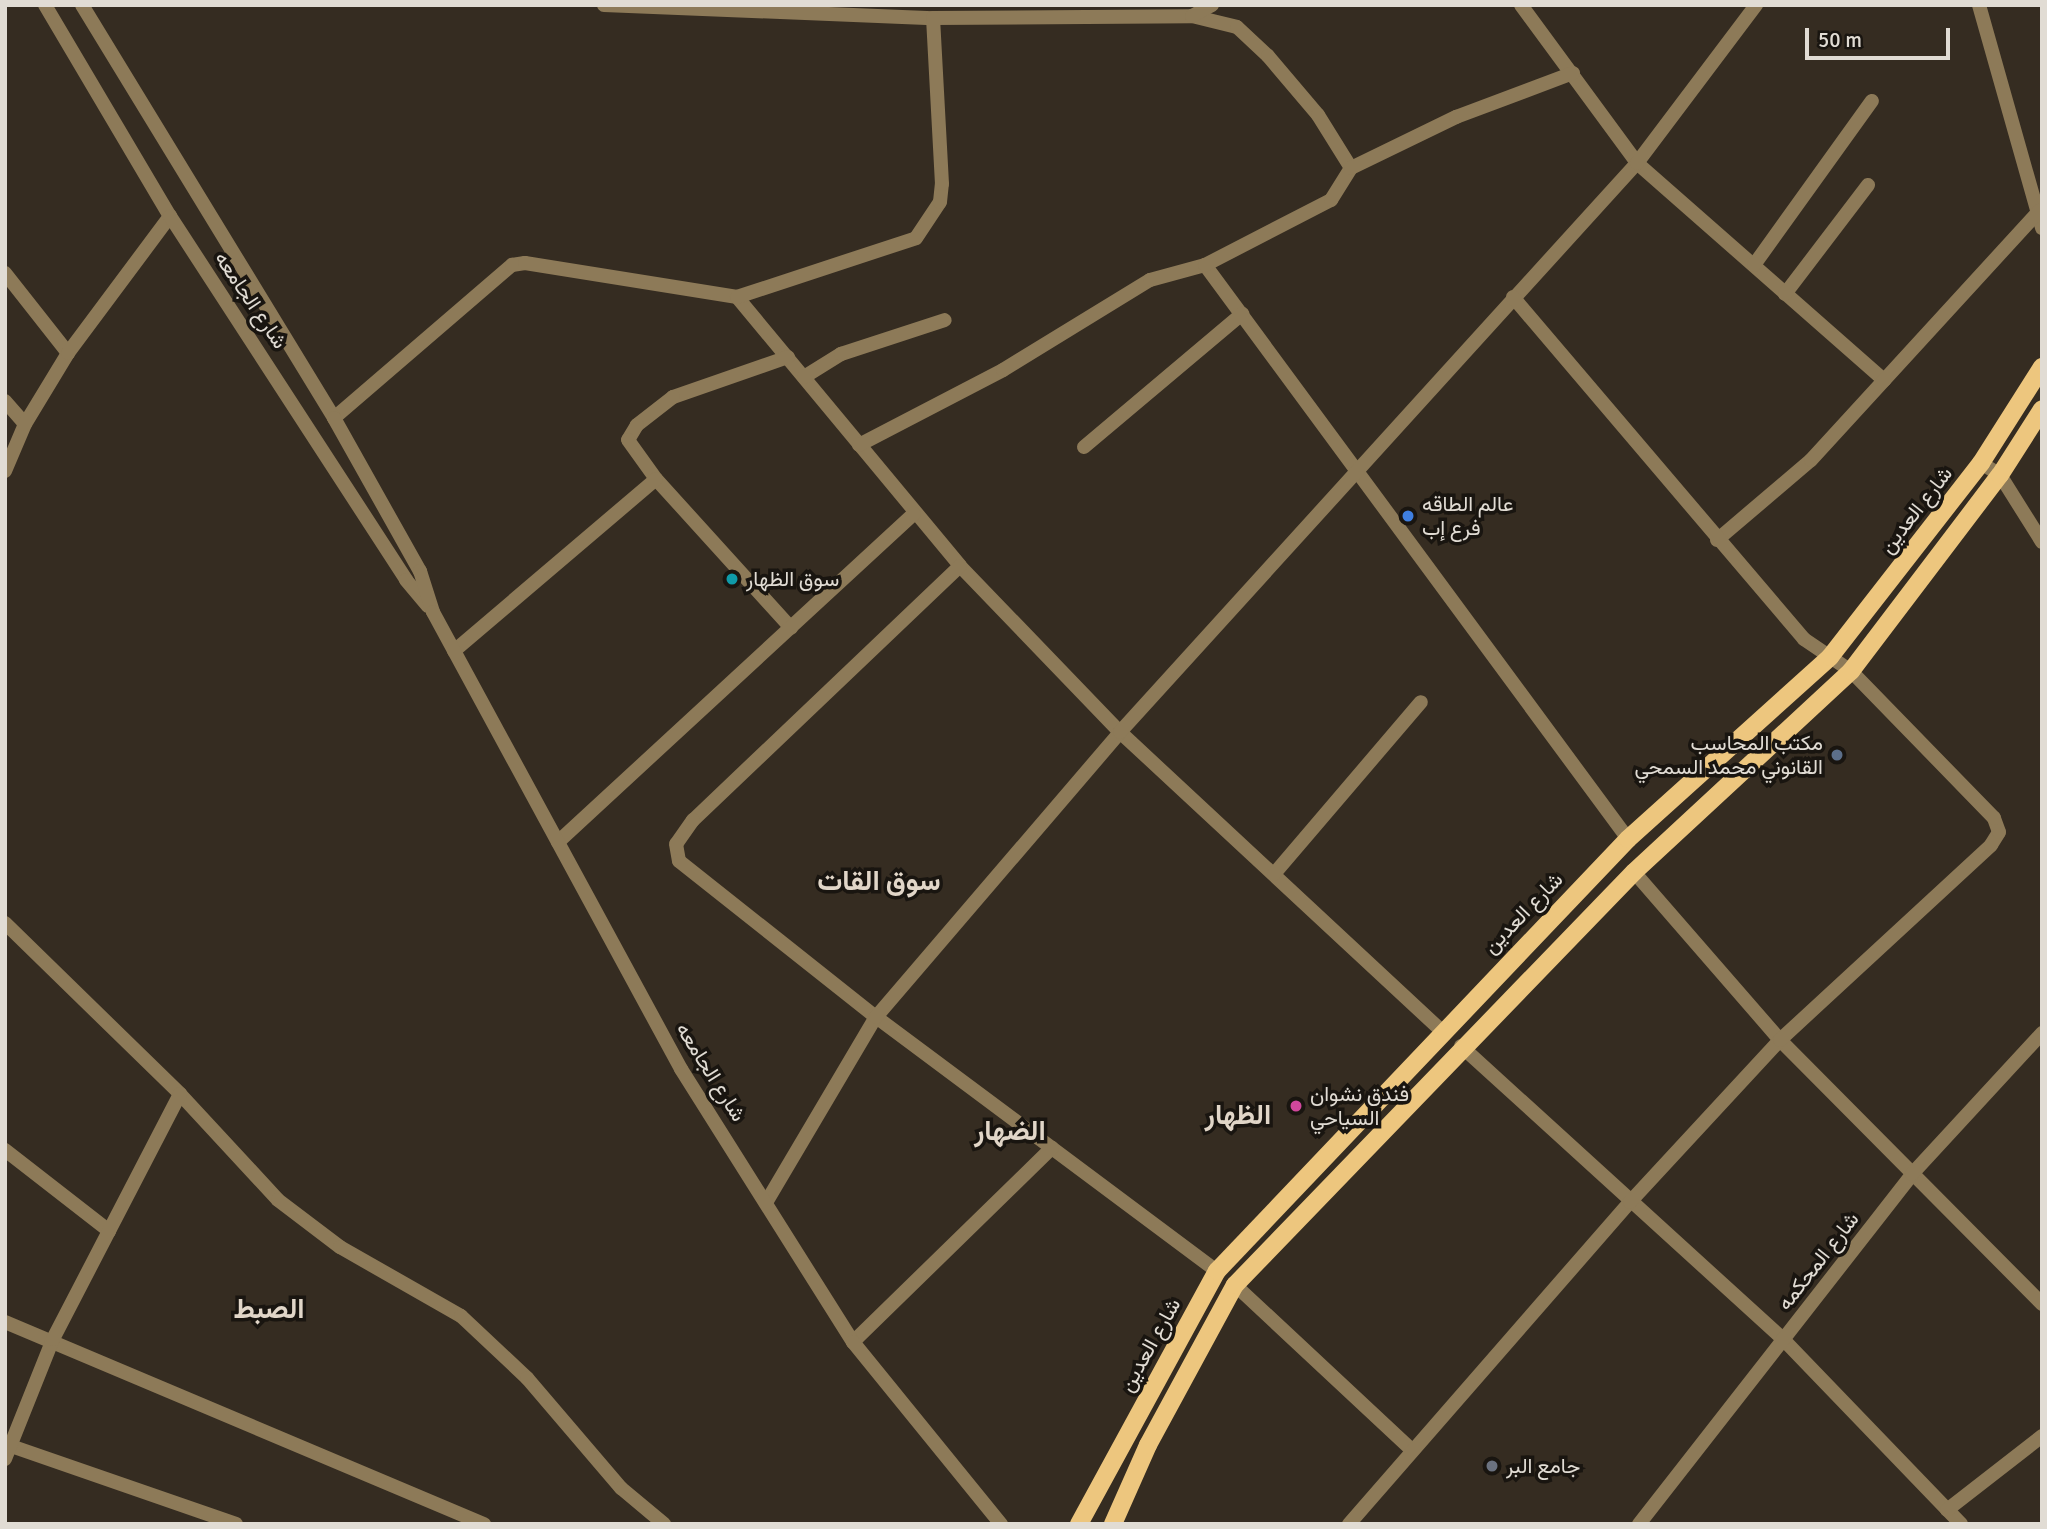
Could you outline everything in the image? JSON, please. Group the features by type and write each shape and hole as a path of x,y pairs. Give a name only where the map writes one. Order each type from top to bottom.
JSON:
{"main road":[{"name":"شارع العدين","path":"1079,1524 1217,1271 1441,1030 1628,839 1830,657 1981,463 2042,367"},
{"path":"1113,1524 1148,1445 1235,1285 1461,1046 1634,872 1851,671 2000,475 2042,409"}],"street":[{"name":"شارع الجامعه","path":"45,5 170,216 406,580 433,612 681,1069 767,1200 853,1342 1001,1524"},
{"name":"شارع الجامعه","path":"82,5 334,418 420,571 433,612"},
{"path":"604,5 933,18 1192,16 1237,27 1268,56 1318,114 1351,168"},
{"path":"1192,16 1212,5"},
{"path":"1521,5 1637,163 1884,380"},
{"path":"767,1200 876,1017 1120,732 1360,471 1513,297 1637,163 1756,5"},
{"path":"1979,5 2042,228"},
{"path":"334,418 512,265 525,263 737,297 916,238 940,202 942,184 933,18"},
{"path":"859,445 1003,370 1150,280 1205,265 1331,200 1351,168 1456,117 1573,73"},
{"path":"1754,265 1872,101"},
{"path":"1785,294 1868,186"},
{"path":"1717,540 1802,468 2039,211"},
{"path":"6,467 24,424 68,353 170,216"},
{"path":"1205,265 1360,471 1628,839"},
{"path":"5,273 68,353"},
{"path":"737,297 788,356 914,514 960,566 1120,732 1441,1030"},
{"path":"1349,1524 1630,1202 1780,1040 1991,845 1999,832 1994,818 1851,671 1804,639 1717,540 1513,297"},
{"path":"1084,447 1242,314"},
{"path":"804,377 841,354 945,320"},
{"path":"788,356 673,397 637,425 628,440 656,479 791,628"},
{"path":"5,401 24,424"},
{"path":"1981,463 2000,475 2042,542"},
{"path":"454,650 656,479"},
{"path":"558,842 914,514"},
{"path":"960,566 692,820 676,844 679,861 876,1017 1217,1271"},
{"path":"1273,874 1421,702"},
{"path":"1634,872 1780,1040 2042,1304"},
{"path":"5,923 180,1094 278,1200 340,1247 461,1316 527,1378 621,1488 664,1524"},
{"name":"شارع المحكمه","path":"1639,1524 1912,1174 2042,1033"},
{"path":"1461,1046 1783,1339 1961,1524"},
{"path":"180,1094 53,1339 8,1452 236,1524"},
{"path":"853,1342 1052,1148"},
{"path":"5,1150 109,1231"},
{"path":"1235,1285 1412,1450"},
{"path":"5,1322 53,1339 484,1524"},
{"path":"1947,1510 2042,1436"}],"place":[{"name":"عالم الطاقه فرع إب","path":"1408,516"},
{"name":"سوق الظهار","path":"732,579"},
{"name":"مكتب المحاسب القانوني محمد السمحي","path":"1837,755"},
{"name":"فندق نشوان السياحي","path":"1296,1106"},
{"name":"جامع البر","path":"1492,1466"}],"district":[{"name":"سوق القات","path":"879,881"},
{"name":"الظهار","path":"1238,1115"},
{"name":"الضهار","path":"1010,1131"},
{"name":"الصبط","path":"269,1309"}]}
